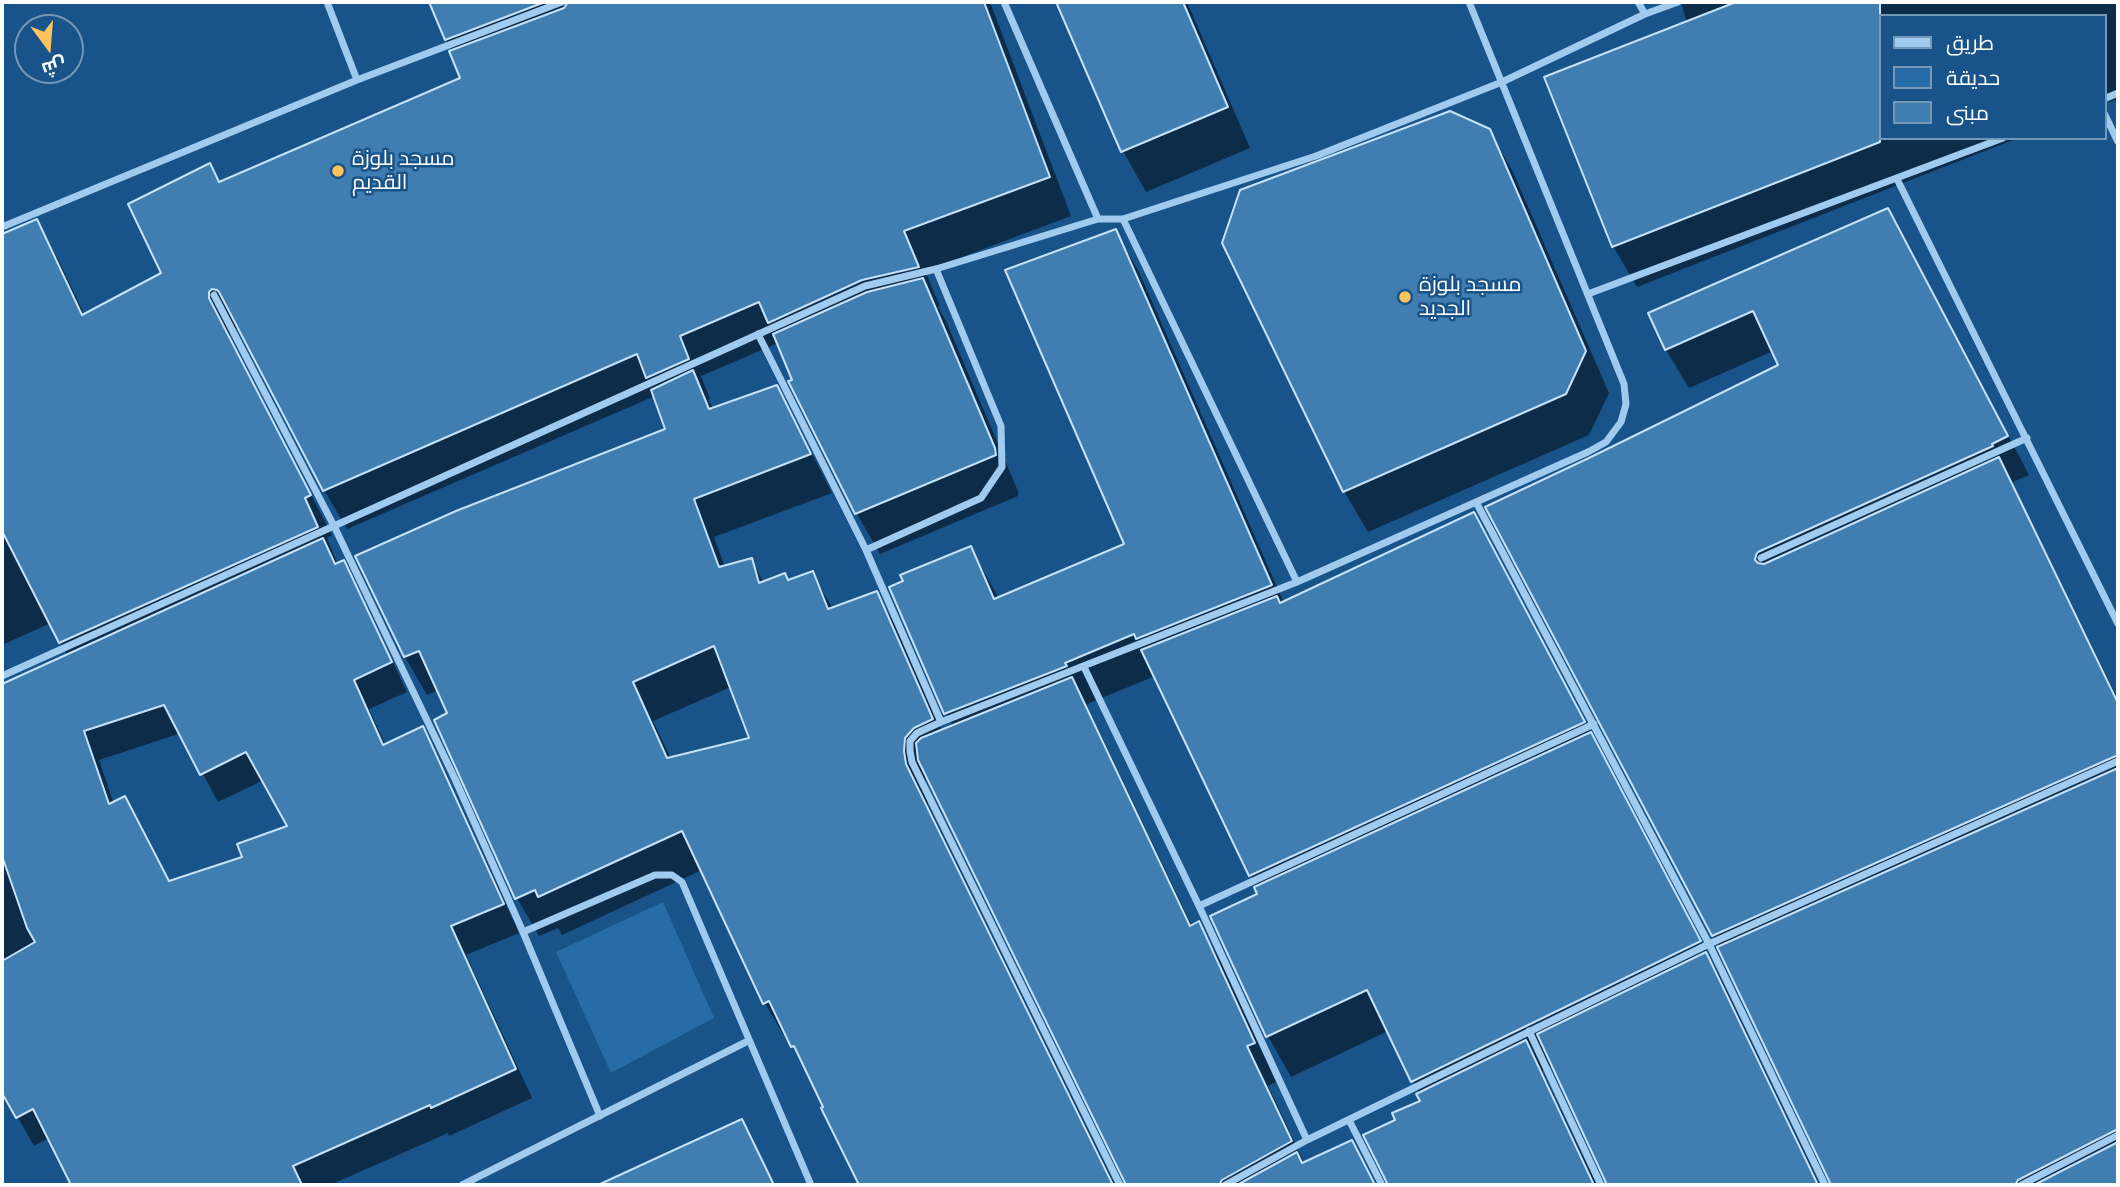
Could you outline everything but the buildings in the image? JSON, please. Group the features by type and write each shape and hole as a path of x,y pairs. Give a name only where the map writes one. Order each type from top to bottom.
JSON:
{"street":[{"path":"327,2 357,80"},
{"path":"2,227 357,80 562,2"},
{"path":"1004,2 1098,219"},
{"path":"1120,1185 912,762 910,741 917,733 941,722 1297,582 1606,442 1621,422 1626,404 1624,384 1469,2"},
{"path":"1638,2 1645,15"},
{"path":"2,676 864,286 936,268 1098,219 1123,219 1316,156 1502,82 1678,2"},
{"path":"2106,117 2118,142"},
{"path":"1588,294 1998,140"},
{"path":"1897,179 2118,624"},
{"path":"1123,219 1297,582"},
{"path":"866,550 981,498 1002,467 1001,426 936,268"},
{"path":"214,295 334,526 455,779 600,1116"},
{"path":"758,334 866,550 941,722"},
{"path":"1761,558 2027,438"},
{"path":"1476,502 1709,944 1825,1185"},
{"path":"1084,667 1307,1140"},
{"path":"1199,906 1594,724"},
{"path":"1225,1185 1349,1119 1709,944 2118,761"},
{"path":"523,932 655,875 672,875 682,882 811,1185"},
{"path":"1529,1031 1601,1185"},
{"path":"462,1185 748,1041"},
{"path":"1349,1119 1382,1185"},
{"path":"2024,1185 2118,1135"}],"green space":[{"path":"663,902 714,1018 611,1073 556,952"}],"place":[{"name":"مسجد بلوزة القديم","path":"338,171"},
{"name":"مسجد بلوزة الجديد","path":"1405,297"}]}
